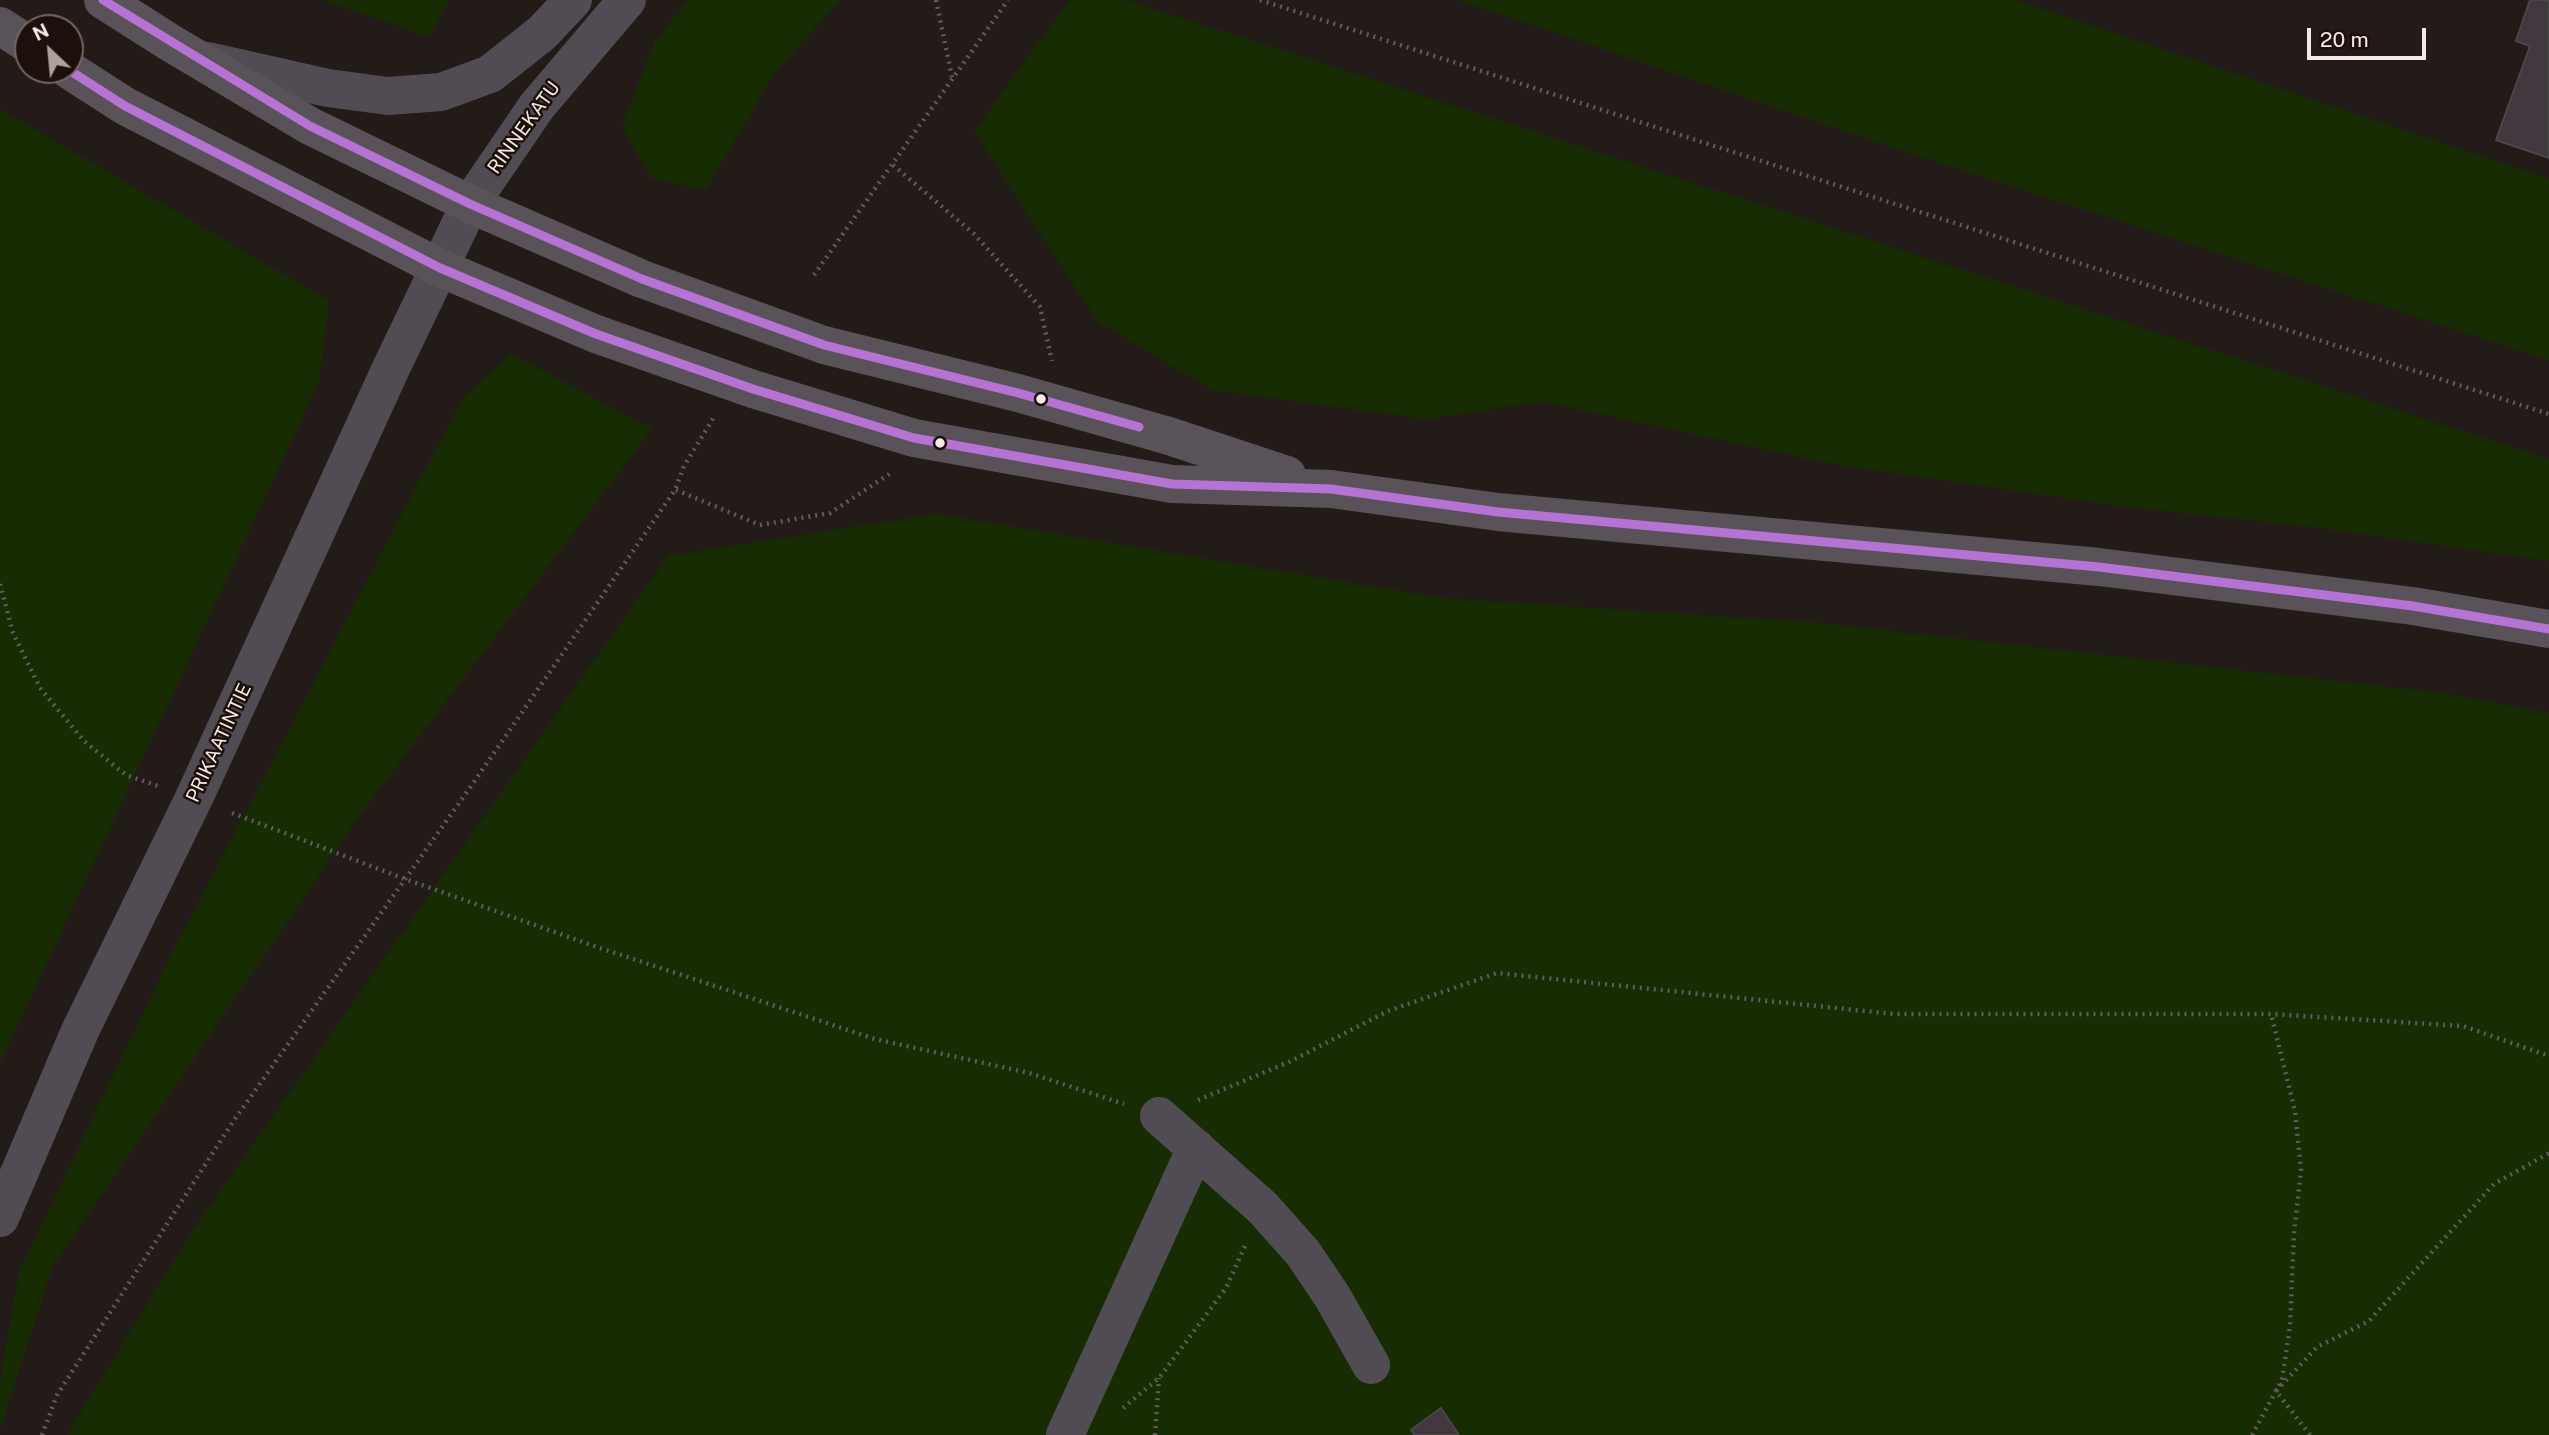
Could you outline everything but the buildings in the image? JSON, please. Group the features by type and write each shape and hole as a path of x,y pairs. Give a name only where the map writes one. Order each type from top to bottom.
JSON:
{"highway":[{"path":"103,0 310,126 470,204 642,279 824,345 1018,393 1169,436 1331,489"},
{"path":"84,80 125,106 440,268 596,334 753,388 914,438 1172,484 1331,489 1498,512 2099,567 2413,606 2549,629"}],"street":[{"path":"197,59 328,88 376,95 441,92 490,74 542,33 573,0"},
{"name":"RINNEKATU","path":"440,268 470,204 537,106 627,0"},
{"name":"PRIKAATINTIE","path":"0,1219 80,1031 194,798 392,366 440,268"},
{"path":"1159,1116 1263,1208 1303,1253 1332,1296 1371,1365"},
{"path":"1065,1435 1196,1148"}],"path":[{"path":"936,0 952,78"},
{"path":"814,275 1008,0"},
{"path":"1260,0 2549,414"},
{"path":"893,165 974,234 1040,307 1052,362"},
{"path":"42,1435 57,1395 232,1124 675,489 684,466 720,407"},
{"path":"675,489 760,525 830,513 892,473 902,475"},
{"path":"0,584 13,634 40,688 83,741 127,775 405,879 597,947 874,1039 1029,1073 1159,1116 1289,1062 1388,1011 1497,973 1894,1014 2271,1014 2463,1026 2549,1056"},
{"path":"2252,1435 2282,1380 2290,1326 2294,1234 2301,1170 2295,1111 2271,1014"},
{"path":"2276,1391 2317,1348 2369,1321 2494,1184 2549,1153"},
{"path":"1120,1411 1159,1378 1226,1288 1263,1208"},
{"path":"1155,1435 1159,1378"},
{"path":"2276,1391 2310,1435"}],"green space":[{"path":"323,0 450,0 429,37"},
{"path":"689,0 841,0 775,72 706,190 651,178 622,127 655,41"},
{"path":"1070,0 1126,0 2549,459 2549,561 2321,528 2119,506 1839,465 1543,402 1426,419 1212,390 1098,322 974,131"},
{"path":"1458,0 2015,0 2549,179 2549,360 1909,153"},
{"path":"0,109 329,301 319,382 0,1063"},
{"path":"511,354 652,429 355,822 52,1268 0,1430 0,1382 19,1272 174,949 463,398"},
{"path":"937,514 1442,598 1819,623 2442,693 2549,713 2549,1435 67,1435 191,1233 668,556"}],"transit line":[{"name":"20","path":"103,0 310,126 470,204 642,279 824,345 1018,393 1139,427"},
{"name":"20","path":"84,80 125,106 440,268 596,334 753,389 914,438 1172,484 1331,489 1498,512 2099,567 2413,606 2549,629"}]}
